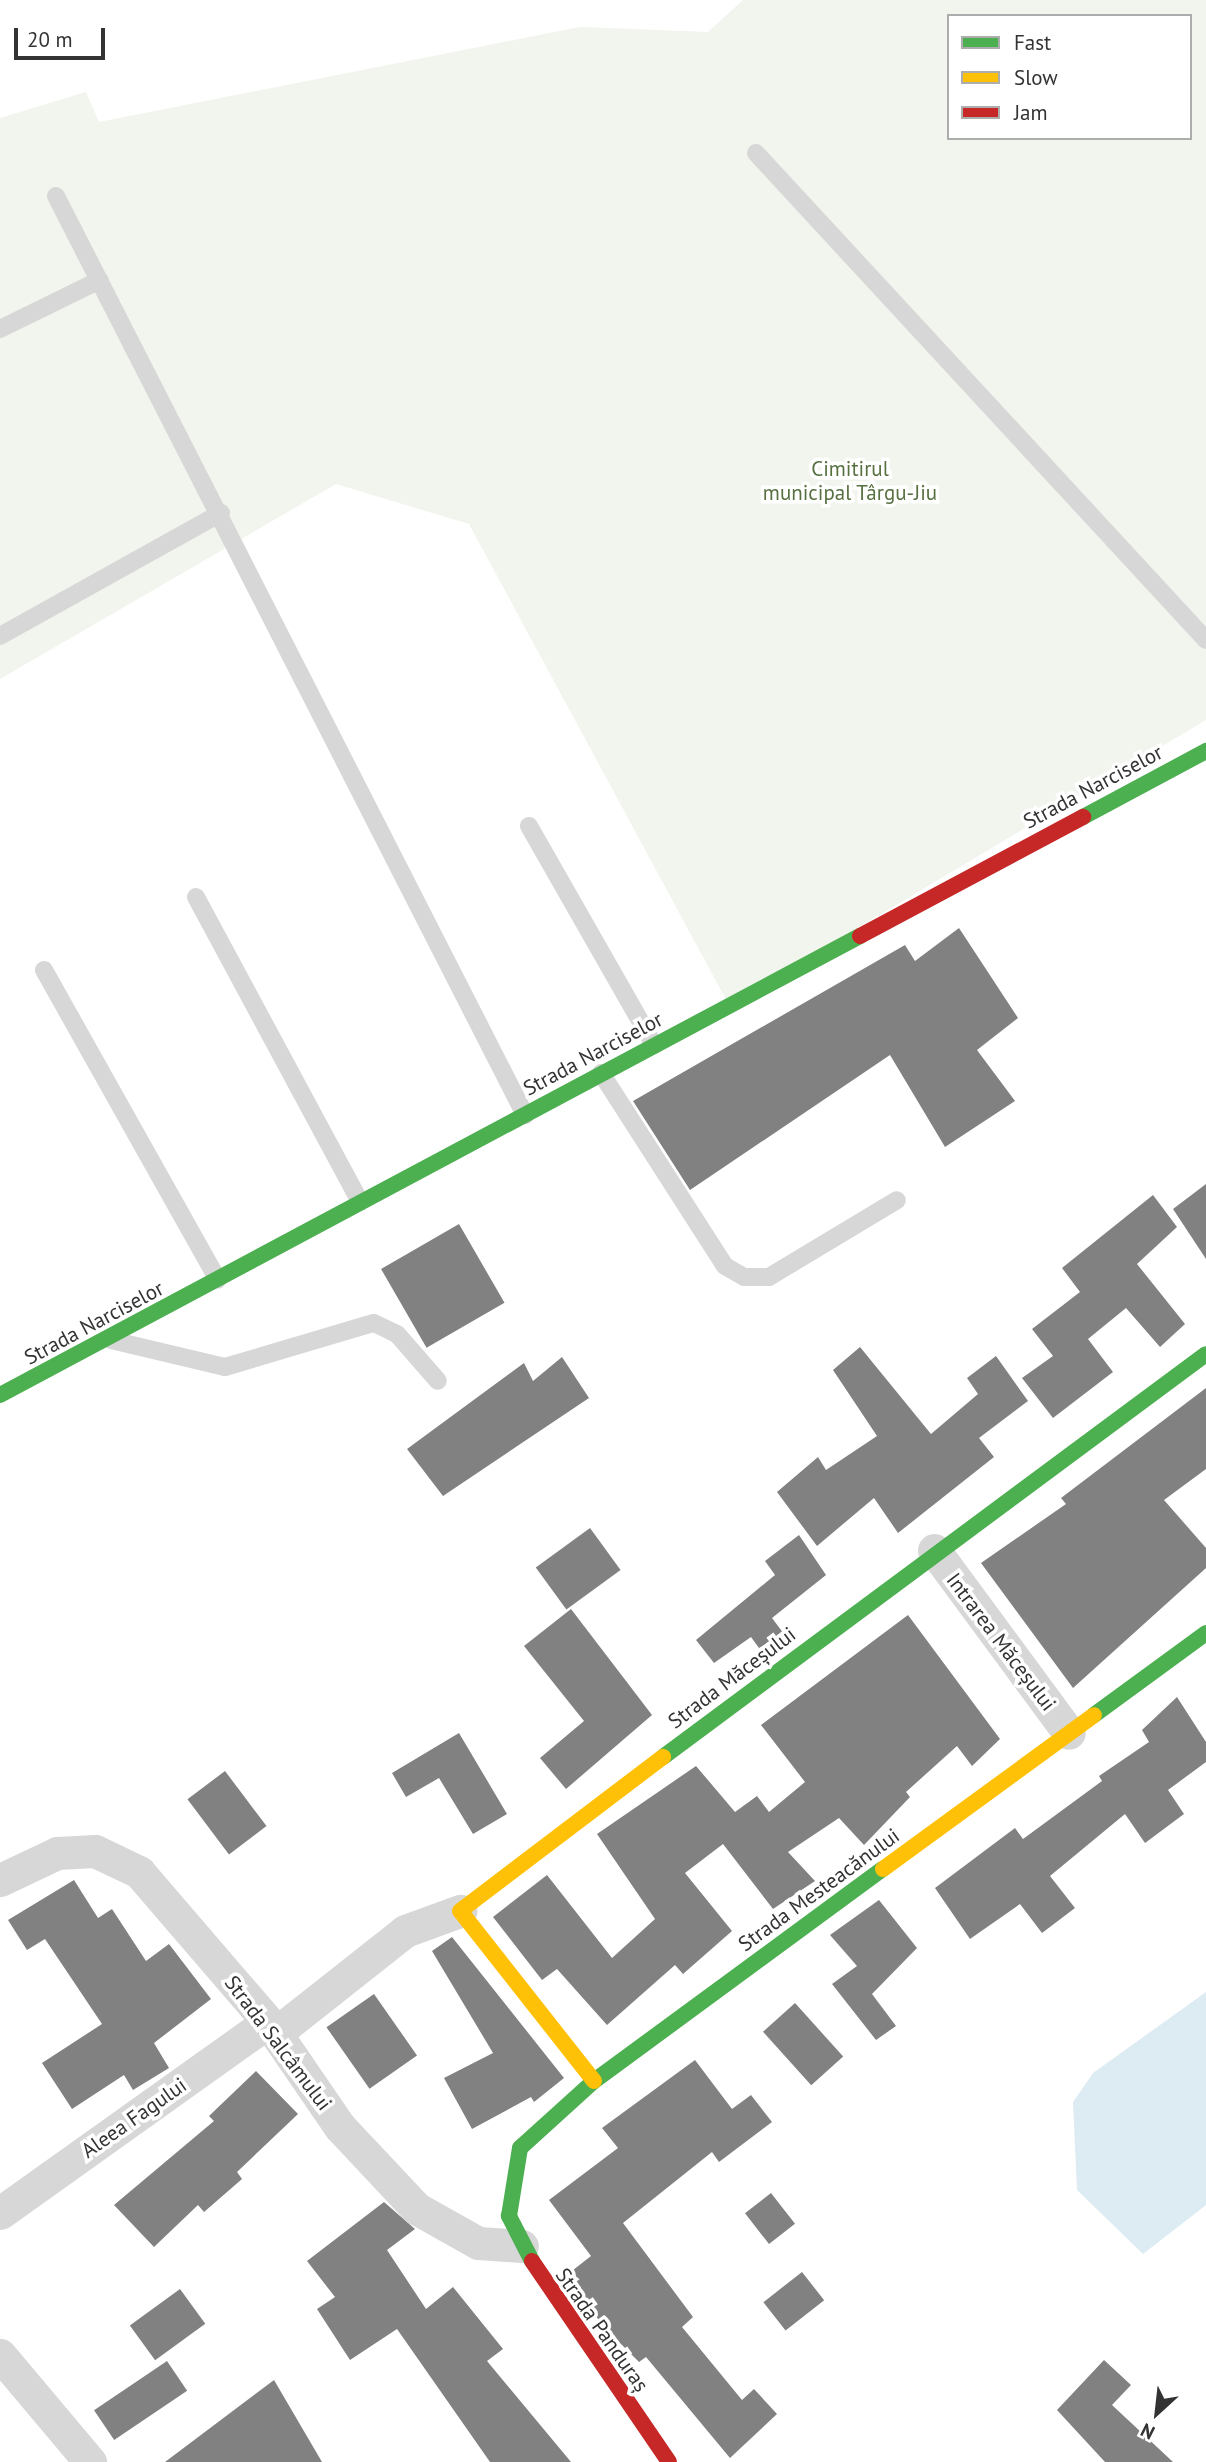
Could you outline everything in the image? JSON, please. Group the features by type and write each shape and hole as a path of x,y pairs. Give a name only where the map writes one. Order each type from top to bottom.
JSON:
{"street":[{"name":"Strada Narciselor","path":"0,1395 1206,751"},
{"name":"Strada Măceșului","path":"460,1911 934,1550 1206,1354"},
{"name":"Intrarea Măceșului","path":"934,1550 1069,1733"},
{"name":"Strada Mesteacănului","path":"515,2231 520,2148 594,2081 1206,1633"},
{"name":"Strada Salcâmului","path":"2,1876 57,1853 95,1851 139,1872 272,2028 341,2127 416,2208 478,2243 515,2231"},
{"name":"Aleea Fagului","path":"0,2213 272,2028 405,1931 460,1911"},
{"path":"460,1911 594,2081"},
{"name":"Strada Panduraș","path":"515,2231 669,2462"},
{"path":"0,2355 90,2462"}],"lane":[{"path":"756,153 1206,640"},
{"path":"56,196 221,513 525,1115"},
{"path":"0,329 100,280"},
{"path":"0,636 221,513"},
{"path":"529,826 654,1045"},
{"path":"196,897 360,1202"},
{"path":"44,970 218,1280"},
{"path":"601,1073 724,1266 744,1277 769,1277 897,1200"},
{"path":"109,1339 225,1367 374,1323 397,1334 438,1381"}],"green space":[{"name":"Cimitirul municipal Târgu-Jiu","path":"743,0 1206,0 1206,720 729,1005 469,524 336,484 0,679 0,118 86,92 99,122 580,27 708,32"}],"shaded area":[{"path":"1206,1992 1206,2205 1143,2254 1077,2190 1073,2102 1093,2073"}],"building":[{"path":"959,928 1018,1018 977,1050 1015,1101 945,1147 890,1055 690,1190 633,1101 905,945 915,961"},
{"path":"1206,1184 1206,1259 1173,1209"},
{"path":"1153,1195 1177,1227 1137,1264 1185,1324 1160,1347 1126,1308 1088,1339 1113,1372 1053,1418 1022,1378 1053,1356 1032,1329 1080,1292 1062,1268"},
{"path":"459,1224 504,1303 427,1348 381,1269"},
{"path":"860,1347 931,1434 978,1394 967,1378 996,1356 1028,1401 979,1438 994,1457 898,1533 874,1498 817,1546 777,1492 818,1457 826,1470 877,1436 833,1370"},
{"path":"562,1357 589,1398 443,1496 407,1449 524,1363 533,1381"},
{"path":"1206,1388 1206,1469 1164,1500 1206,1548 1206,1568 1073,1688 981,1563 1066,1504 1061,1498"},
{"path":"590,1528 621,1570 566,1609 536,1567"},
{"path":"799,1535 826,1575 772,1618 784,1634 759,1648 751,1637 714,1663 696,1640 775,1575 765,1561"},
{"path":"571,1609 652,1715 566,1789 540,1758 584,1721 524,1646"},
{"path":"908,1615 1000,1739 972,1766 957,1746 906,1792 910,1797 864,1845 839,1818 788,1852 815,1881 773,1909 723,1844 685,1873 732,1931 683,1974 675,1965 607,2025 557,1969 542,1980 493,1917 547,1875 612,1958 655,1919 597,1834 696,1766 735,1812 757,1796 769,1812 805,1782 761,1725"},
{"path":"1177,1697 1206,1742 1206,1762 1168,1790 1184,1814 1145,1843 1125,1814 1050,1876 1075,1908 1042,1933 1020,1904 970,1939 935,1888 1015,1828 1023,1839 1102,1781 1099,1776 1149,1742 1142,1730"},
{"path":"459,1733 507,1814 473,1834 439,1778 406,1797 392,1773"},
{"path":"225,1771 267,1826 229,1854 187,1799"},
{"path":"74,1880 98,1918 112,1909 146,1961 169,1944 211,1999 154,2043 169,2068 133,2090 124,2075 72,2109 42,2063 102,2024 45,1939 27,1950 8,1920"},
{"path":"879,1900 917,1948 872,1994 896,2026 876,2040 832,1984 857,1966 830,1935"},
{"path":"452,1937 564,2078 534,2102 531,2097 472,2129 444,2078 493,2053 432,1951"},
{"path":"374,1994 417,2055 370,2089 326,2027"},
{"path":"795,2003 843,2057 811,2085 763,2032"},
{"path":"695,2060 732,2109 751,2095 772,2122 719,2162 712,2152 623,2223 693,2317 682,2327 742,2400 754,2389 777,2414 730,2458 646,2357 639,2362 602,2325 568,2274 591,2256 549,2200 618,2148 602,2128"},
{"path":"256,2071 298,2114 237,2172 242,2179 204,2212 198,2205 154,2247 114,2205 214,2121 209,2116"},
{"path":"771,2193 795,2224 769,2244 745,2213"},
{"path":"384,2202 415,2229 387,2250 426,2309 453,2287 503,2349 487,2361 571,2462 490,2462 397,2329 350,2360 317,2309 335,2297 307,2261"},
{"path":"802,2272 824,2300 786,2331 763,2302"},
{"path":"180,2289 205,2324 155,2360 130,2325"},
{"path":"1104,2360 1131,2385 1112,2405 1173,2462 1105,2462 1057,2410"},
{"path":"167,2361 187,2391 114,2440 94,2410"},
{"path":"274,2380 322,2462 165,2462"}],"traffic: fast":[{"path":"1083,817 1206,751"},
{"path":"0,1395 860,936"},
{"path":"663,1757 1206,1354"},
{"path":"1094,1715 1206,1633"},
{"path":"532,2261 509,2216 520,2148 594,2081 883,1869"}],"traffic: slow":[{"path":"883,1869 1094,1715"},
{"path":"594,2081 460,1911 663,1757"}],"traffic: jam":[{"path":"860,936 1083,817"},
{"path":"532,2261 669,2462"}]}
